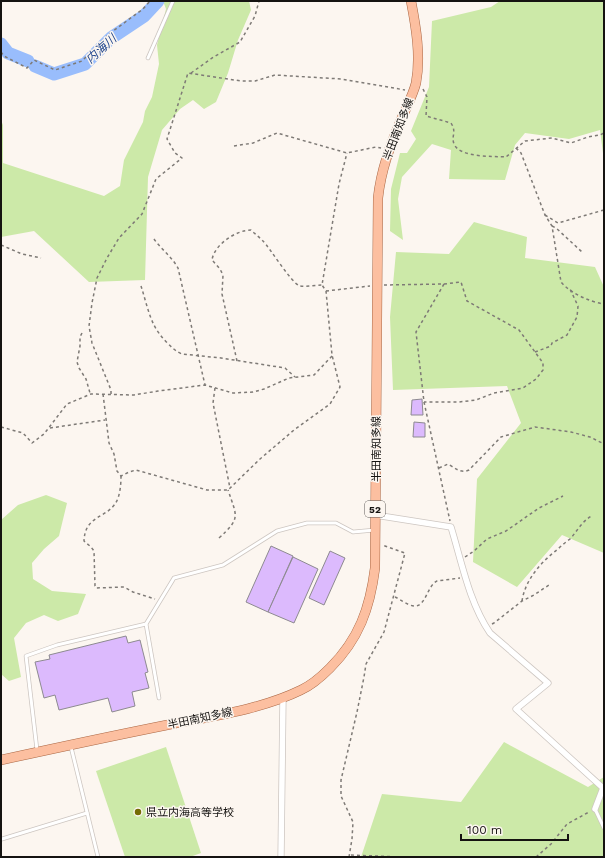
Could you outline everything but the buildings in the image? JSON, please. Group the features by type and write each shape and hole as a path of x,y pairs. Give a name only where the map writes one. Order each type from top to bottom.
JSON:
{"main road":[{"name":"半田南知多線","path":"1,760 236,711 283,698 303,689 326,672 339,659 360,626 372,590 374,568 378,198 380,178 388,150 414,88 418,52 416,24 411,1"}],"street":[{"path":"375,515 451,528 475,607 484,624 490,633 548,683 516,709 603,788 595,809"},
{"path":"281,857 283,698"}],"lane":[{"path":"148,58 173,1"},
{"path":"159,698 146,624 174,578 223,565 277,531 307,523 336,523 353,532 375,530"},
{"path":"37,752 26,656 57,645 146,624"},
{"path":"70,745 98,857"},
{"path":"595,809 604,828"},
{"path":"2,839 87,813"}],"path":[{"path":"1,52 4,56 27,68 34,60 55,70 82,60 109,34 143,9 150,1"},
{"path":"110,394 111,390 92,343 89,326 92,303 98,278 107,258 119,238 142,214 156,179 182,158 175,153 167,139 188,73 191,73 212,58 240,42 255,16 259,1"},
{"path":"191,73 242,81 255,81 275,75 341,78 400,88 414,88 422,86 427,97 426,116 451,123 455,128 454,143 457,149 473,155 506,157 525,141 552,138 571,143 604,133"},
{"path":"234,146 253,143 277,133 347,153 376,147 388,150"},
{"path":"516,148 521,153 545,215 552,226 561,282 588,301 604,304"},
{"path":"121,476 136,470 206,490 228,490 260,458 294,430 330,404 340,387 332,356 326,291 322,285 339,184 347,153"},
{"path":"545,215 558,223 604,210"},
{"path":"552,226 582,252"},
{"path":"237,361 222,294 222,275 220,269 212,260 213,256 226,240 240,231 251,230 262,240 296,284 300,286 322,285"},
{"path":"154,239 178,268 205,385"},
{"path":"1,245 22,254 40,258"},
{"path":"326,291 377,286 461,282 467,301 519,330 543,364 543,370 536,379 523,388 494,394 476,400 458,402 424,402"},
{"path":"444,284 416,332 424,402 451,528"},
{"path":"141,286 154,326 172,348 182,354 221,358 285,368 295,378"},
{"path":"534,352 551,346 552,343 567,335 578,317 578,306 570,289"},
{"path":"82,332 77,362 86,379 90,394"},
{"path":"1,427 23,433 32,443 50,428 67,404 90,394 134,395 205,385 233,393 252,392 264,389 289,378 314,375 332,356"},
{"path":"214,388 213,403 230,489"},
{"path":"103,394 109,444 121,476 121,485 114,506 91,523 86,528 84,534 84,541 94,551 95,586 96,588 124,588 160,601"},
{"path":"50,428 106,419"},
{"path":"439,468 448,464 465,472 469,470 501,437 535,427 571,432 590,437 604,444"},
{"path":"219,538 234,524 236,512 228,490"},
{"path":"460,559 474,551 487,539 506,531 539,508 563,496"},
{"path":"522,601 525,587 537,569 571,537 584,521 593,515"},
{"path":"375,542 405,553 384,632 366,664 341,780 341,796 353,822 350,856 399,857"},
{"path":"394,597 412,606 418,606 437,581 466,578"},
{"path":"484,624 494,623 522,601 549,585"},
{"path":"536,857 551,844 567,824 595,809"}],"green space":[{"path":"163,1 249,1 251,10 238,40 228,73 216,102 204,109 193,100 180,109 162,130 148,177 145,280 89,282 34,231 1,237 1,120 3,125 3,163 104,196 120,186 124,160 143,122 145,111 152,97 159,64 157,45 166,9"},
{"path":"500,1 604,1 604,161 600,130 569,139 525,133 515,145 505,180 449,179 451,150 432,144 402,177 398,199 403,240 390,231 391,189 400,153 407,153 416,139 411,131 429,87 432,21 491,7"},
{"path":"474,222 527,237 525,258 595,267 604,287 604,553 562,535 517,587 473,562 477,479 521,423 507,386 393,390 390,317 396,252 449,254"},
{"path":"46,495 67,503 59,536 44,549 32,563 33,579 52,591 86,594 78,614 58,621 44,615 26,623 14,638 21,677 9,681 1,674 1,520 18,505"},
{"path":"504,742 588,787 604,777 604,857 361,857 382,794 461,802"},
{"path":"166,747 201,853 190,857 125,857 96,771"}],"waterway":[{"name":"内海川","path":"35,66 54,74 85,64 111,38 144,16 158,1"},
{"name":"内海川","path":"1,44 8,53 28,61"}],"place":[{"name":"県立内海高等学校","path":"138,812"}]}
